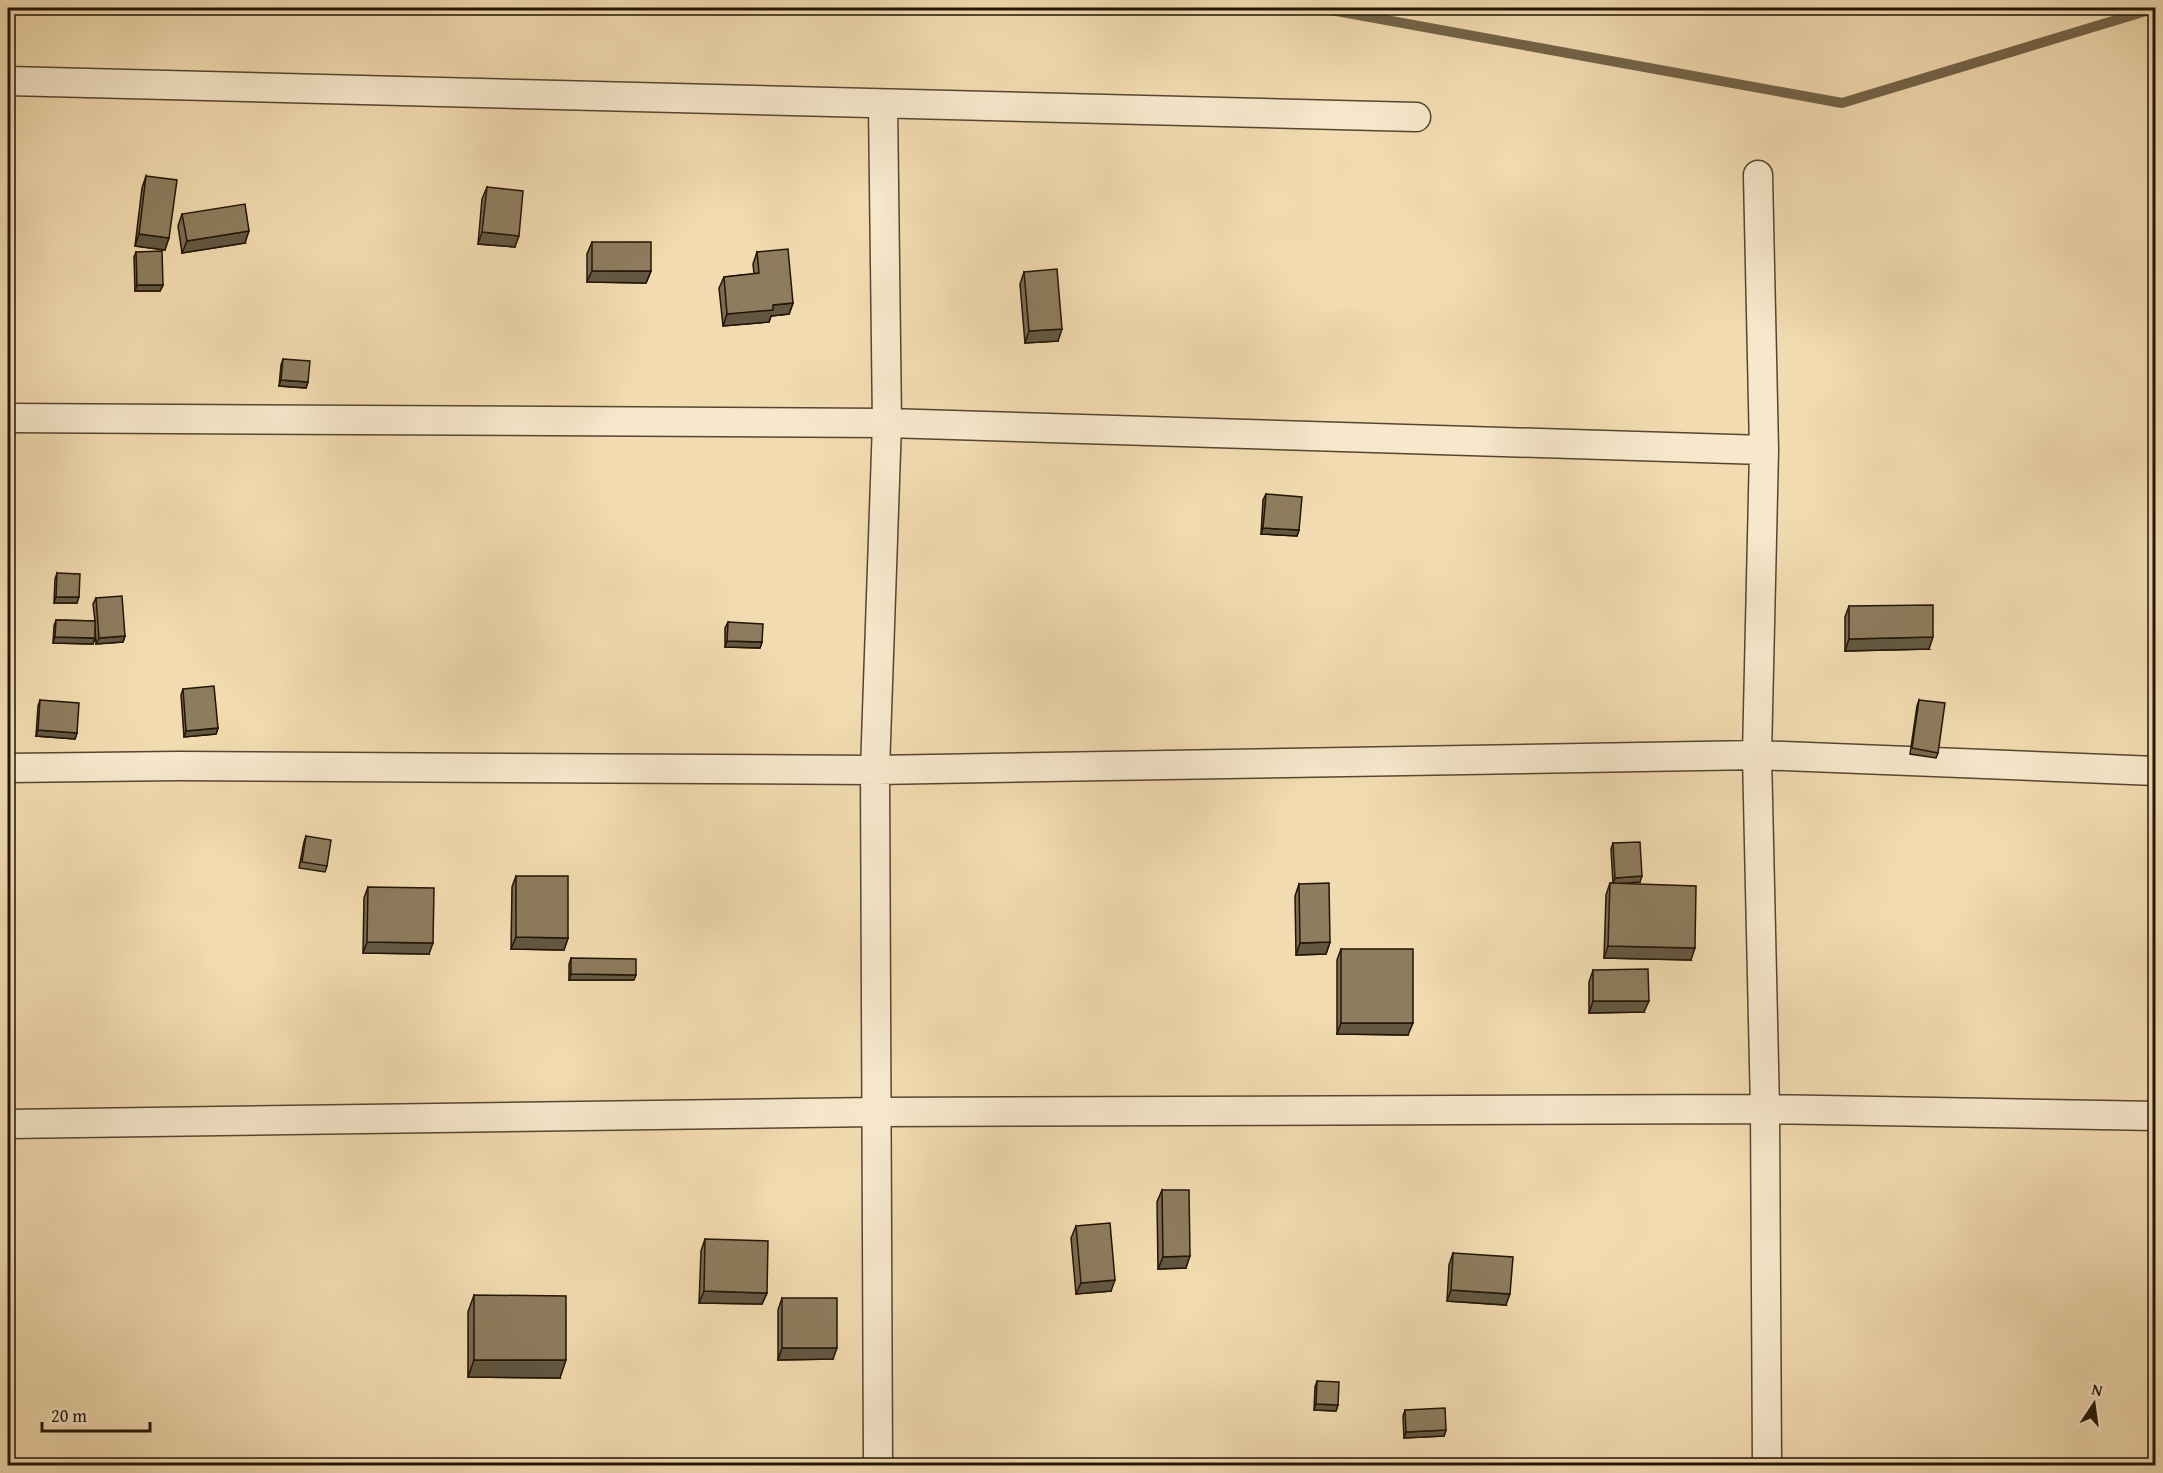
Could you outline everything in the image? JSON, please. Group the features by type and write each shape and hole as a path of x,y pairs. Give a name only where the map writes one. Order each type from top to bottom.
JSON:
{"street":[{"path":"8,81 1416,117"},
{"path":"878,1466 875,770 887,423 883,104"},
{"path":"1758,175 1764,450 1757,755 1765,1109 1767,1466"},
{"path":"8,418 887,423 1764,450"},
{"path":"8,768 179,766 875,770 1757,755 2156,771"},
{"path":"8,1124 876,1112 1765,1109 2156,1116"}],"building":[{"path":"146,176 177,180 169,238 139,234"},
{"path":"487,187 523,191 519,236 482,232"},
{"path":"245,204 249,231 187,241 182,214"},
{"path":"592,242 651,242 651,271 592,271"},
{"path":"788,249 793,303 773,305 773,310 727,314 724,277 759,273 757,252"},
{"path":"162,251 163,285 137,285 136,252"},
{"path":"1057,269 1062,329 1029,331 1024,272"},
{"path":"283,359 310,361 308,382 281,380"},
{"path":"1266,494 1302,497 1299,530 1263,528"},
{"path":"57,573 80,574 79,597 56,597"},
{"path":"122,596 125,636 99,638 96,598"},
{"path":"1933,605 1933,637 1849,639 1849,606"},
{"path":"56,620 95,621 95,638 55,637"},
{"path":"728,622 763,624 762,642 727,641"},
{"path":"214,686 218,728 186,731 183,689"},
{"path":"40,700 79,703 77,733 38,730"},
{"path":"1919,700 1945,703 1938,753 1912,748"},
{"path":"306,836 331,840 327,866 302,862"},
{"path":"1640,842 1642,876 1615,878 1613,843"},
{"path":"516,876 568,876 568,938 516,937"},
{"path":"1329,883 1330,942 1300,943 1299,884"},
{"path":"1610,883 1696,886 1695,948 1608,946"},
{"path":"368,887 434,888 433,943 367,942"},
{"path":"1341,949 1413,949 1413,1023 1341,1023"},
{"path":"571,958 636,959 636,975 571,974"},
{"path":"1648,969 1649,1001 1593,1001 1593,970"},
{"path":"1162,1190 1189,1190 1190,1256 1163,1257"},
{"path":"1110,1223 1115,1280 1081,1283 1076,1226"},
{"path":"705,1239 768,1241 767,1293 704,1291"},
{"path":"1453,1253 1513,1257 1510,1294 1451,1290"},
{"path":"474,1295 566,1296 566,1360 474,1360"},
{"path":"782,1298 837,1298 837,1348 782,1348"},
{"path":"1317,1381 1339,1382 1338,1405 1316,1404"},
{"path":"1445,1408 1446,1430 1406,1432 1405,1410"}],"waterway":[{"path":"1320,8 1842,103 2156,8"}]}
